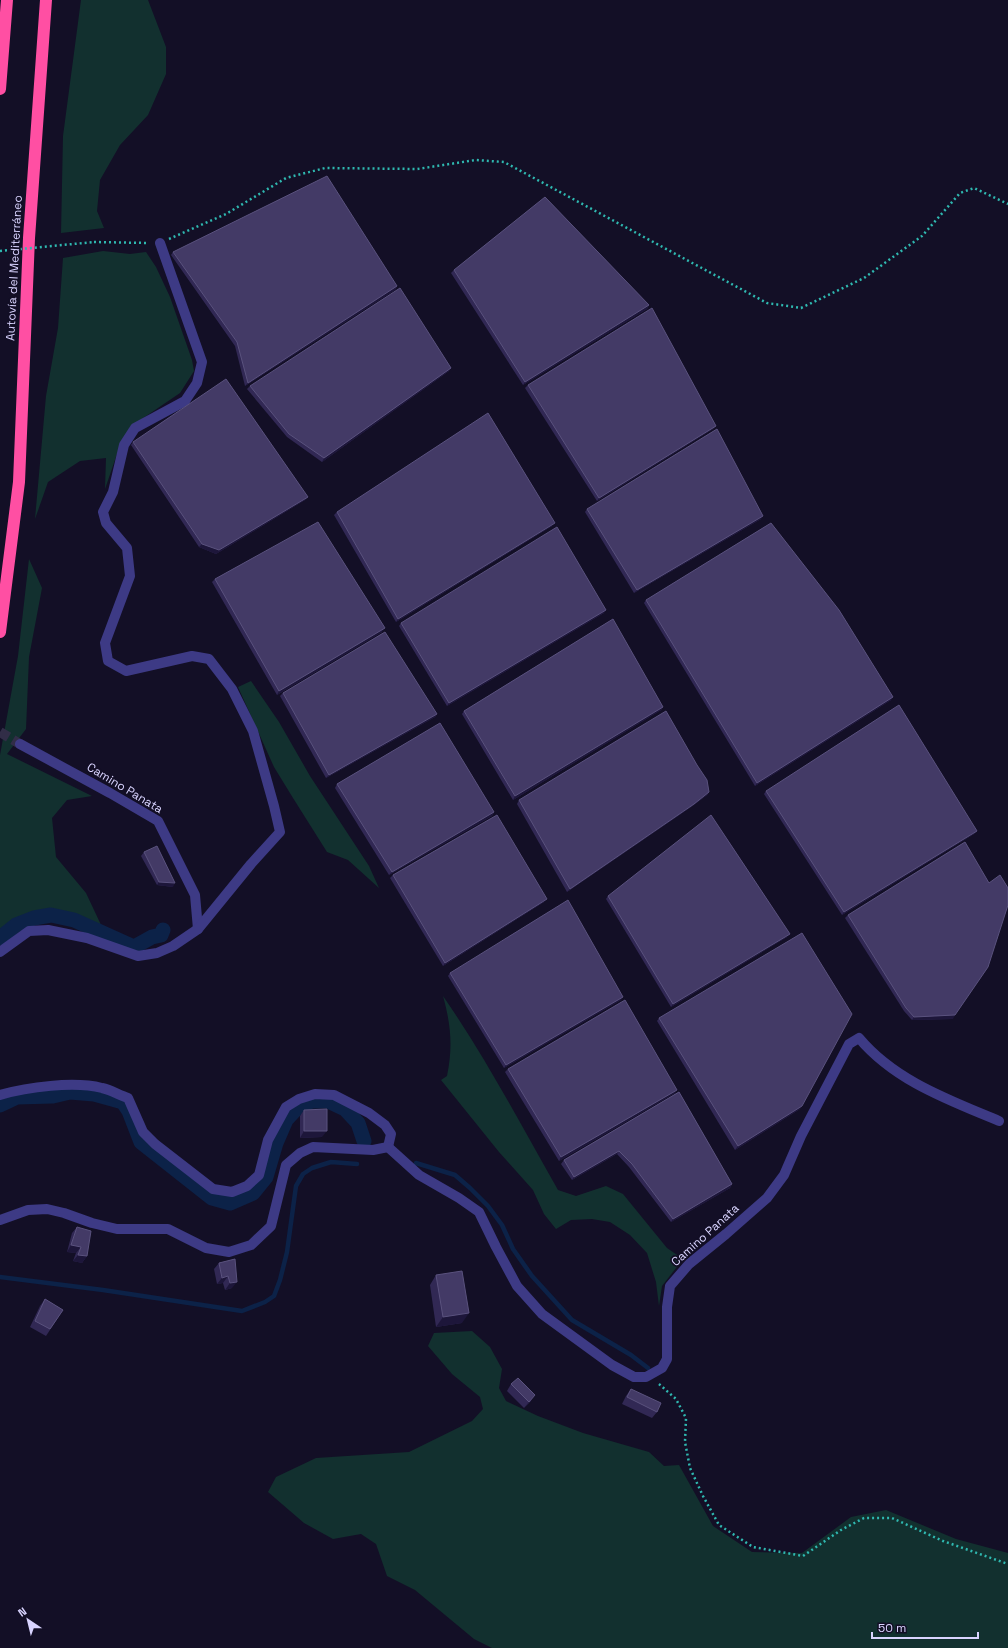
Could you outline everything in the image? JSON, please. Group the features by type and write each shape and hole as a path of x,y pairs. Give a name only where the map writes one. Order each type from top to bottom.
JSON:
{"highway":[{"path":"0,89 7,0"},
{"name":"Autovía del Mediterráneo","path":"0,632 19,482 29,238 46,0"}],"street":[{"path":"0,952 29,932 48,930 87,938 138,956 157,953 172,946 198,929 280,832 253,731 232,689 209,659 192,656 126,671 108,661 105,643 130,576 127,548 106,523 104,512 113,492 124,445 135,428 185,401 197,383 202,362 160,243"},
{"name":"Camino Panata","path":"20,744 158,821 196,895 198,929"},
{"name":"Camino Panata","path":"646,1377 662,1368 667,1359 667,1307 670,1286 689,1264 767,1198 784,1175 801,1136 849,1044 860,1038 871,1052 922,1088 999,1121"},
{"path":"0,1095 29,1089 65,1085 84,1085 103,1088 128,1098 143,1132 172,1158 213,1189 232,1192 247,1186 259,1175 268,1140 286,1107 299,1099 315,1094 334,1095 369,1113 385,1125 391,1134 388,1147"},
{"path":"0,1220 28,1210 47,1209 117,1229 168,1229 206,1248 229,1252 251,1245 271,1226 286,1165 300,1153 313,1147 373,1150 388,1147"},
{"path":"388,1147 419,1175 459,1198 479,1212 517,1286 542,1314 612,1365 634,1377 646,1377"}],"path":[{"path":"0,251 94,242 160,243 226,214 286,178 325,168 417,169 476,160 504,162 767,303 801,308 864,278 922,236 960,193 974,188 1008,204"},
{"path":"646,1377 662,1386 676,1399 686,1418 685,1442 690,1468 719,1525 753,1547 803,1556 841,1530 864,1518 892,1518 944,1541 1008,1564"}],"green space":[{"path":"81,0 148,0 166,47 166,74 148,115 120,145 100,180 97,211 104,228 61,233 63,136"},
{"path":"103,251 130,254 146,252 156,267 170,297 192,360 194,371 180,393 130,427 117,454 105,489 106,458 80,461 48,482 35,519 46,396 58,328 63,258"},
{"path":"29,559 42,588 29,657 26,729 7,754 92,796 67,800 52,818 56,857 86,893 102,927 111,939 77,925 54,920 42,920 31,922 16,928 0,942 0,755 18,656"},
{"path":"251,681 279,722 310,776 369,866 379,888 348,860 327,852 293,798 274,767 238,687"},
{"path":"443,996 489,1067 558,1190 576,1196 606,1186 623,1194 667,1248 683,1259 662,1286 659,1306 656,1282 647,1253 630,1235 610,1222 592,1219 571,1220 556,1229 544,1214 533,1190 499,1152 441,1080 447,1076 450,1055 448,1017"},
{"path":"472,1331 490,1347 502,1369 499,1388 506,1401 538,1416 583,1433 649,1452 664,1466 679,1465 713,1526 752,1552 802,1553 851,1517 886,1510 956,1539 1008,1553 1008,1648 492,1648 474,1639 415,1590 387,1576 376,1544 361,1534 333,1539 304,1523 268,1492 276,1477 316,1458 409,1452 472,1421 483,1409 480,1397 452,1374 428,1346 434,1333"}],"building":[{"path":"327,176 397,286 248,383 237,342 173,252"},
{"path":"545,197 649,305 525,382 454,270"},
{"path":"400,288 451,368 324,458 289,434 250,386"},
{"path":"652,308 716,426 599,498 528,385"},
{"path":"226,379 308,497 219,550 202,544 133,442"},
{"path":"488,413 555,523 398,619 337,512"},
{"path":"717,429 763,516 637,590 587,509"},
{"path":"318,522 385,628 279,691 215,579"},
{"path":"771,523 839,610 893,697 757,783 646,600"},
{"path":"557,527 606,610 449,703 401,623"},
{"path":"613,619 663,707 515,796 464,711"},
{"path":"385,632 437,714 329,775 283,693"},
{"path":"899,705 977,831 844,912 766,791"},
{"path":"666,711 707,780 709,792 694,804 570,889 519,800"},
{"path":"440,723 494,812 392,872 337,784"},
{"path":"497,815 547,899 445,963 393,875"},
{"path":"711,815 790,934 673,1004 608,896"},
{"path":"965,842 989,883 1000,875 1008,888 1008,905 988,967 955,1015 914,1017 906,1008 848,915"},
{"path":"157,846 175,883 159,882 144,852"},
{"path":"568,900 623,997 506,1065 450,973"},
{"path":"802,933 852,1014 802,1106 738,1146 659,1018"},
{"path":"625,1000 677,1090 561,1157 508,1069"},
{"path":"679,1092 732,1184 673,1219 632,1164 619,1151 574,1177 564,1160"},
{"path":"327,1109 327,1131 304,1131 304,1110"},
{"path":"77,1227 91,1231 87,1256 78,1255 81,1247 71,1245"},
{"path":"235,1259 237,1282 230,1283 228,1276 222,1278 219,1263"},
{"path":"462,1271 469,1313 443,1317 436,1275"},
{"path":"45,1299 63,1310 50,1329 35,1321"},
{"path":"518,1378 535,1395 529,1402 511,1384"},
{"path":"631,1389 661,1403 657,1412 627,1397"}],"waterway":[{"path":"0,938 16,925 34,918 51,915 74,920 134,947 152,937 161,935 163,930"},
{"path":"0,1105 17,1097 53,1096 70,1092 94,1094 123,1102 129,1111 141,1142 212,1198 230,1203 253,1193 266,1177 276,1143 286,1120 299,1106 312,1101 328,1101 345,1109 358,1123 364,1141"},
{"path":"0,1277 103,1290 242,1311 265,1302 274,1296 280,1280 287,1252 296,1186 303,1174 312,1168 331,1162 357,1164"},
{"path":"416,1163 455,1175 470,1188 488,1206 502,1225 513,1249 532,1276 572,1320 631,1355 648,1368"}],"tunnel":[{"path":"0,732 20,744"}]}
